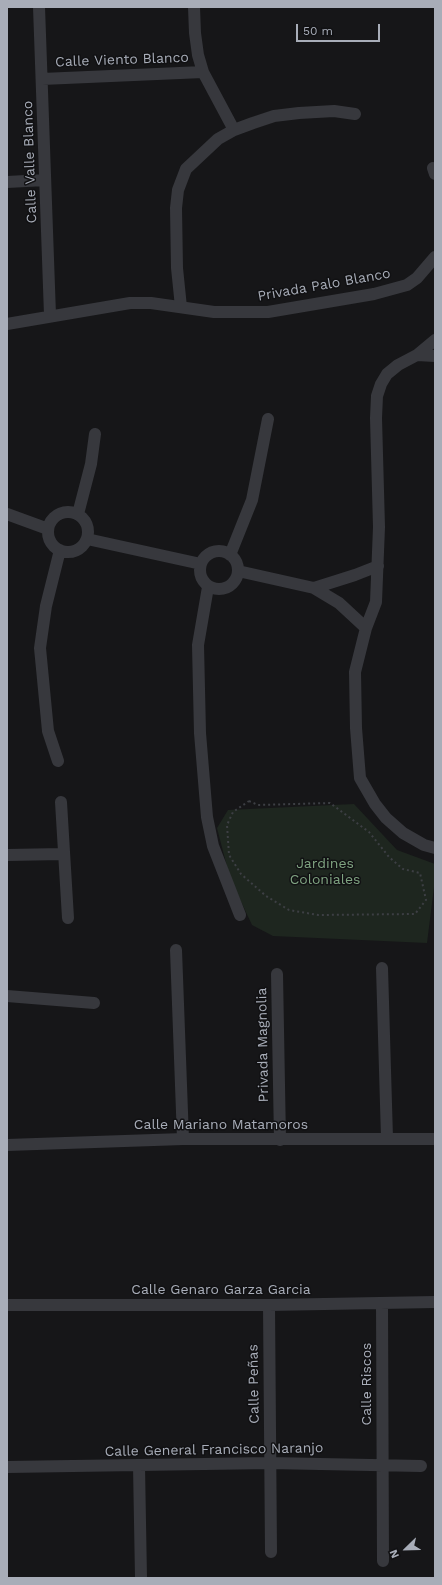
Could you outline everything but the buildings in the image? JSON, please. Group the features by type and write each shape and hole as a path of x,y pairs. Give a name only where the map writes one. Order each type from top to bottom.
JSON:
{"street":[{"name":"Calle Valle Blanco","path":"39,7 50,315"},
{"path":"194,7 198,55 203,72 234,130"},
{"name":"Calle Viento Blanco","path":"42,79 203,72"},
{"path":"181,307 176,239 178,190 186,169 218,139 234,130 274,116 334,111 355,114"},
{"path":"7,182 45,180"},
{"name":"Privada Palo Blanco","path":"7,324 50,315 130,303 151,303 214,312 268,312 374,294 407,285 417,278 435,257"},
{"path":"435,340 417,355 398,364 387,374 381,384 377,396 378,566 376,602 366,628 355,672 356,728 360,778 375,804 386,818 403,833 424,845 435,848"},
{"path":"417,355 435,356"},
{"path":"230,555 252,500 268,420"},
{"path":"78,514 91,464 95,434"},
{"path":"69,512 78,514 86,522 88,527 87,539 83,546 76,551 68,552 60,550 50,542 48,529 50,522 62,513 69,512"},
{"path":"7,514 48,529"},
{"path":"87,539 201,564"},
{"path":"58,761 48,731 40,648 46,606 60,550"},
{"path":"213,552 225,552 230,555 237,565 238,571 236,578 231,585 224,589 208,587 200,576 201,564 208,554 213,552"},
{"path":"314,588 378,566"},
{"path":"238,571 314,588 339,603 366,628"},
{"path":"208,587 198,645 200,733 207,818 213,846 240,915"},
{"path":"61,802 68,918"},
{"path":"7,854 63,854"},
{"path":"176,950 182,1139"},
{"path":"382,968 387,1138"},
{"name":"Privada Magnolia","path":"277,974 280,1140"},
{"path":"7,996 94,1003"},
{"name":"Calle Mariano Matamoros","path":"7,1145 182,1139 435,1139"},
{"name":"Calle Genaro Garza Garcia","path":"7,1305 268,1305 435,1302"},
{"name":"Calle Riscos","path":"382,1303 383,1562"},
{"name":"Calle Peñas","path":"268,1305 271,1552"},
{"name":"Calle General Francisco Naranjo","path":"7,1468 270,1463 421,1466"},
{"path":"139,1466 141,1578"}],"path":[{"path":"249,801 258,805 330,803 369,832 389,857 403,869 420,873 426,900 415,914 318,914 289,910 266,896 241,874 229,855 227,825 233,812 249,801"}],"green space":[{"name":"Jardines Coloniales","path":"354,804 397,850 435,864 435,879 427,943 273,936 252,925 230,878 217,828 228,810"}]}
